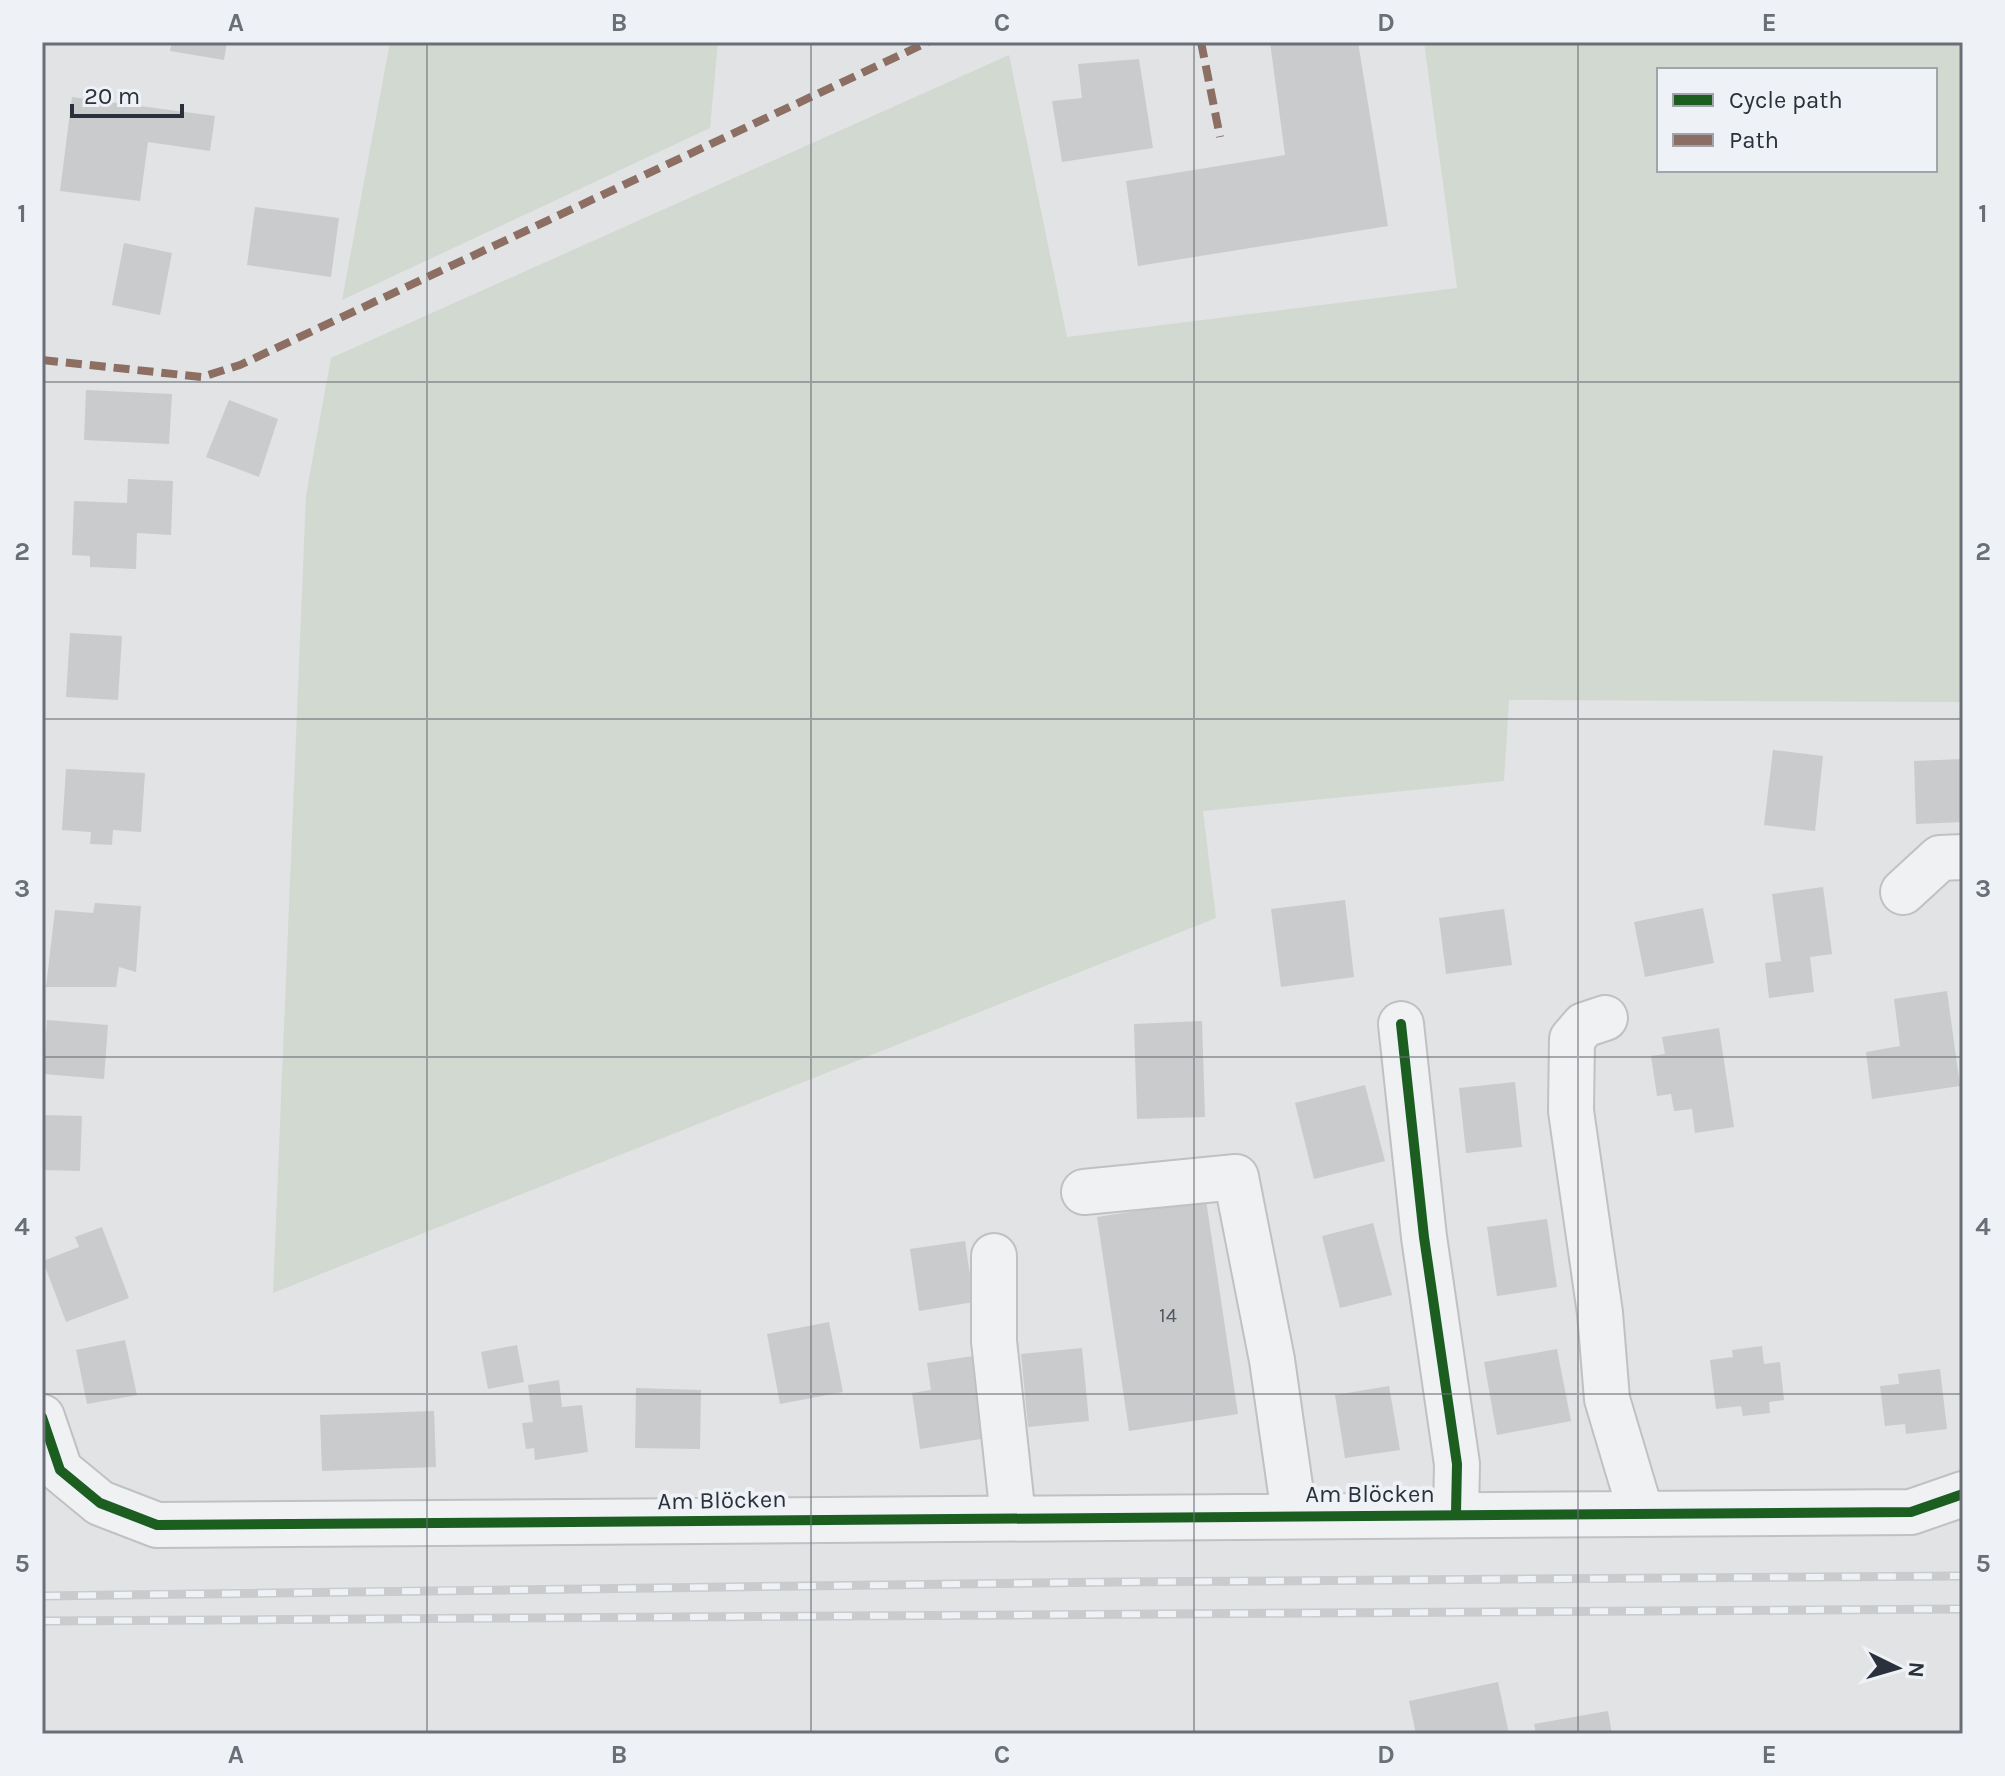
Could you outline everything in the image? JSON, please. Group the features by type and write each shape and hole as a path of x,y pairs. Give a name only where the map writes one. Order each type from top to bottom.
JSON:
{"street":[{"path":"1903,892 1940,858 1963,857"},
{"path":"1605,1018 1584,1025 1572,1039 1571,1111 1600,1313 1607,1399 1641,1513"},
{"name":"Am Blöcken","path":"1401,1024 1424,1237 1457,1464 1456,1513"},
{"path":"1084,1192 1236,1177 1272,1360 1294,1514"},
{"path":"994,1256 994,1341 1013,1517"},
{"name":"Am Blöcken","path":"42,1417 60,1470 100,1503 157,1525 1294,1514 1911,1512 1963,1494"}],"shaded area":[{"path":"390,42 718,42 710,128 342,300"},
{"path":"1424,42 1963,42 1963,702 1509,700 1504,781 1203,811 1216,918 273,1293 306,495 331,358 1009,55 1067,337 1457,288"}],"building":[{"path":"172,42 227,42 224,60 170,51"},
{"path":"1270,42 1358,42 1388,226 1138,266 1126,181 1285,155"},
{"path":"1139,59 1153,148 1062,162 1052,101 1082,98 1078,64"},
{"path":"72,97 215,116 210,151 148,142 140,201 60,191"},
{"path":"255,207 339,218 331,277 247,265"},
{"path":"124,243 172,253 160,315 112,305"},
{"path":"86,390 172,394 169,444 84,440"},
{"path":"229,400 278,419 259,477 206,457"},
{"path":"128,479 173,481 171,535 137,533 136,569 90,567 90,556 72,555 74,501 127,503"},
{"path":"70,633 122,636 118,700 66,697"},
{"path":"1773,750 1823,756 1815,831 1764,825"},
{"path":"1963,759 1963,822 1916,824 1914,761"},
{"path":"66,769 145,773 141,832 113,830 112,845 90,844 91,832 62,830"},
{"path":"1823,887 1832,954 1810,957 1814,992 1769,998 1765,963 1781,961 1772,894"},
{"path":"1345,900 1354,977 1281,987 1271,909"},
{"path":"95,903 141,906 136,972 119,967 116,987 46,987 55,910 93,913"},
{"path":"1703,908 1714,963 1645,977 1634,922"},
{"path":"1504,909 1512,965 1446,974 1439,918"},
{"path":"1947,991 1960,1086 1872,1099 1866,1052 1900,1046 1894,999"},
{"path":"47,1020 108,1025 104,1079 43,1074"},
{"path":"1202,1021 1205,1117 1137,1119 1134,1024"},
{"path":"1719,1028 1734,1127 1695,1133 1692,1109 1674,1111 1671,1094 1657,1096 1651,1056 1665,1054 1662,1037"},
{"path":"1515,1082 1522,1147 1466,1153 1459,1088"},
{"path":"1365,1085 1385,1161 1314,1179 1295,1103"},
{"path":"42,1115 82,1116 80,1171 42,1170"},
{"path":"1206,1200 1238,1414 1129,1431 1097,1217"},
{"path":"1547,1219 1557,1287 1497,1296 1487,1227"},
{"path":"1373,1223 1392,1295 1340,1308 1322,1236"},
{"path":"102,1227 129,1298 66,1322 43,1261 79,1247 75,1237"},
{"path":"965,1241 974,1302 919,1311 910,1249"},
{"path":"829,1322 843,1392 780,1404 767,1334"},
{"path":"125,1340 137,1395 87,1404 76,1350"},
{"path":"517,1345 524,1382 488,1389 481,1352"},
{"path":"1762,1346 1764,1364 1780,1362 1784,1400 1769,1402 1770,1413 1743,1416 1741,1406 1716,1409 1710,1360 1733,1357 1732,1350"},
{"path":"1082,1348 1089,1421 1028,1427 1021,1354"},
{"path":"1557,1349 1571,1421 1497,1435 1484,1362"},
{"path":"980,1355 993,1437 920,1449 912,1393 931,1390 927,1363"},
{"path":"1940,1369 1947,1429 1906,1434 1905,1424 1885,1426 1880,1386 1899,1384 1898,1374"},
{"path":"559,1380 562,1407 582,1405 588,1452 535,1460 534,1448 526,1449 522,1423 533,1422 528,1385"},
{"path":"1389,1386 1400,1450 1345,1458 1335,1395"},
{"path":"636,1388 701,1390 700,1449 635,1448"},
{"path":"434,1411 436,1467 322,1471 320,1415"},
{"path":"1498,1682 1509,1734 1416,1734 1409,1701"},
{"path":"1608,1711 1612,1734 1536,1734 1534,1724"}],"railway":[{"path":"42,1596 1114,1582 1963,1576"},
{"path":"42,1621 1963,1609"}],"marked path":[{"path":"42,360 202,377 240,365 928,42"},
{"path":"1201,42 1220,137"}],"cycle path":[{"path":"1401,1024 1424,1237 1457,1464 1456,1513"},
{"path":"42,1417 60,1470 100,1503 157,1525 1911,1512 1963,1494"}]}
